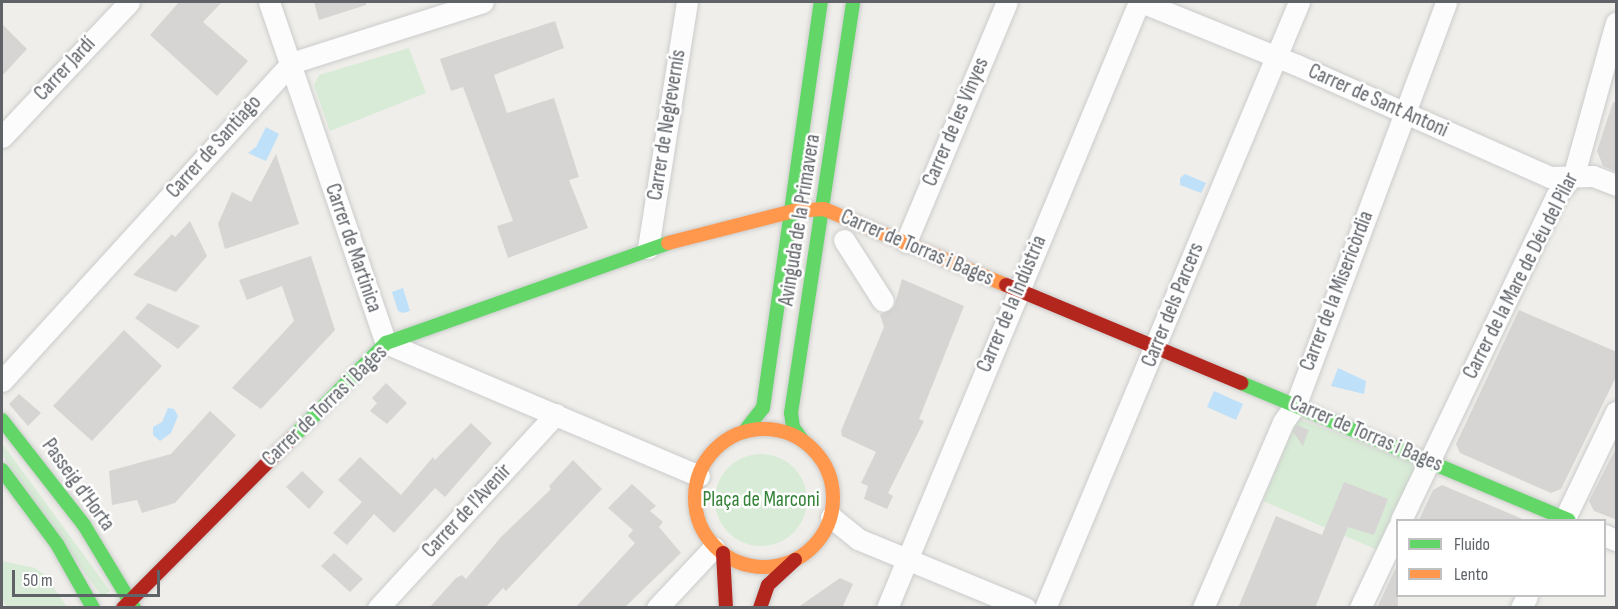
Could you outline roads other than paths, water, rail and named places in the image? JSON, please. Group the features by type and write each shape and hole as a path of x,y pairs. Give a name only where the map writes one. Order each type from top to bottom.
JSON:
{"street":[{"name":"Carrer Jardí","path":"2,136 129,2"},
{"name":"Carrer de Martinica","path":"269,2 386,343"},
{"path":"291,63 483,2"},
{"name":"Carrer de Negrevernís","path":"648,248 687,2"},
{"name":"Avinguda de la Primavera","path":"744,432 763,408 794,211 821,2"},
{"name":"Avinguda de la Primavera","path":"803,441 793,428 791,413 824,209 853,2"},
{"name":"Carrer de les Vinyes","path":"906,242 1007,2"},
{"name":"Carrer de Sant Antoni","path":"1140,2 1276,57 1550,177 1574,174 1617,185"},
{"name":"Carrer de la Indústria","path":"887,608 1140,2"},
{"name":"Carrer dels Parcers","path":"1044,608 1156,349 1299,2"},
{"name":"Carrer de la Misericòrdia","path":"1203,608 1282,422 1296,404 1446,2"},
{"name":"Carrer de la Mare de Déu del Pilar","path":"1401,519 1556,196 1574,174 1617,23"},
{"name":"Carrer de Santiago","path":"2,381 291,63"},
{"name":"Carrer de Torras i Bages","path":"129,605 386,343 648,248 794,211 824,209 1156,349 1296,404 1564,519"},
{"path":"844,240 883,301"},
{"path":"386,343 699,476"},
{"path":"1566,519 1617,412"},
{"name":"Carrer de l'Avenir","path":"378,608 556,414"},
{"name":"Passeig d'Horta","path":"2,420 77,516 129,605"},
{"path":"726,608 719,550 697,513 699,476 709,457 724,442 744,432 764,429 784,432 803,441 819,455 830,474 834,495 831,516 824,534 768,585 760,608"},
{"path":"2,470 57,544 93,608"},
{"path":"831,516 858,539 1025,608"},
{"path":"1360,608 1396,532"},
{"path":"719,550 752,567 774,567 795,560"},
{"path":"657,608 719,550"}],"water":[{"path":"266,127 279,134 266,161 248,153 256,147"},
{"path":"1185,174 1206,183 1201,193 1180,185 1180,178"},
{"path":"403,288 410,311 403,313 398,311 392,292"},
{"path":"1338,368 1366,381 1364,394 1331,386"},
{"path":"1214,391 1243,404 1236,420 1207,407"},
{"path":"168,408 174,409 178,416 171,433 160,441 153,435 153,427 162,422"}],"park label":[{"name":"Plaça de Marconi","path":"761,500"}]}
